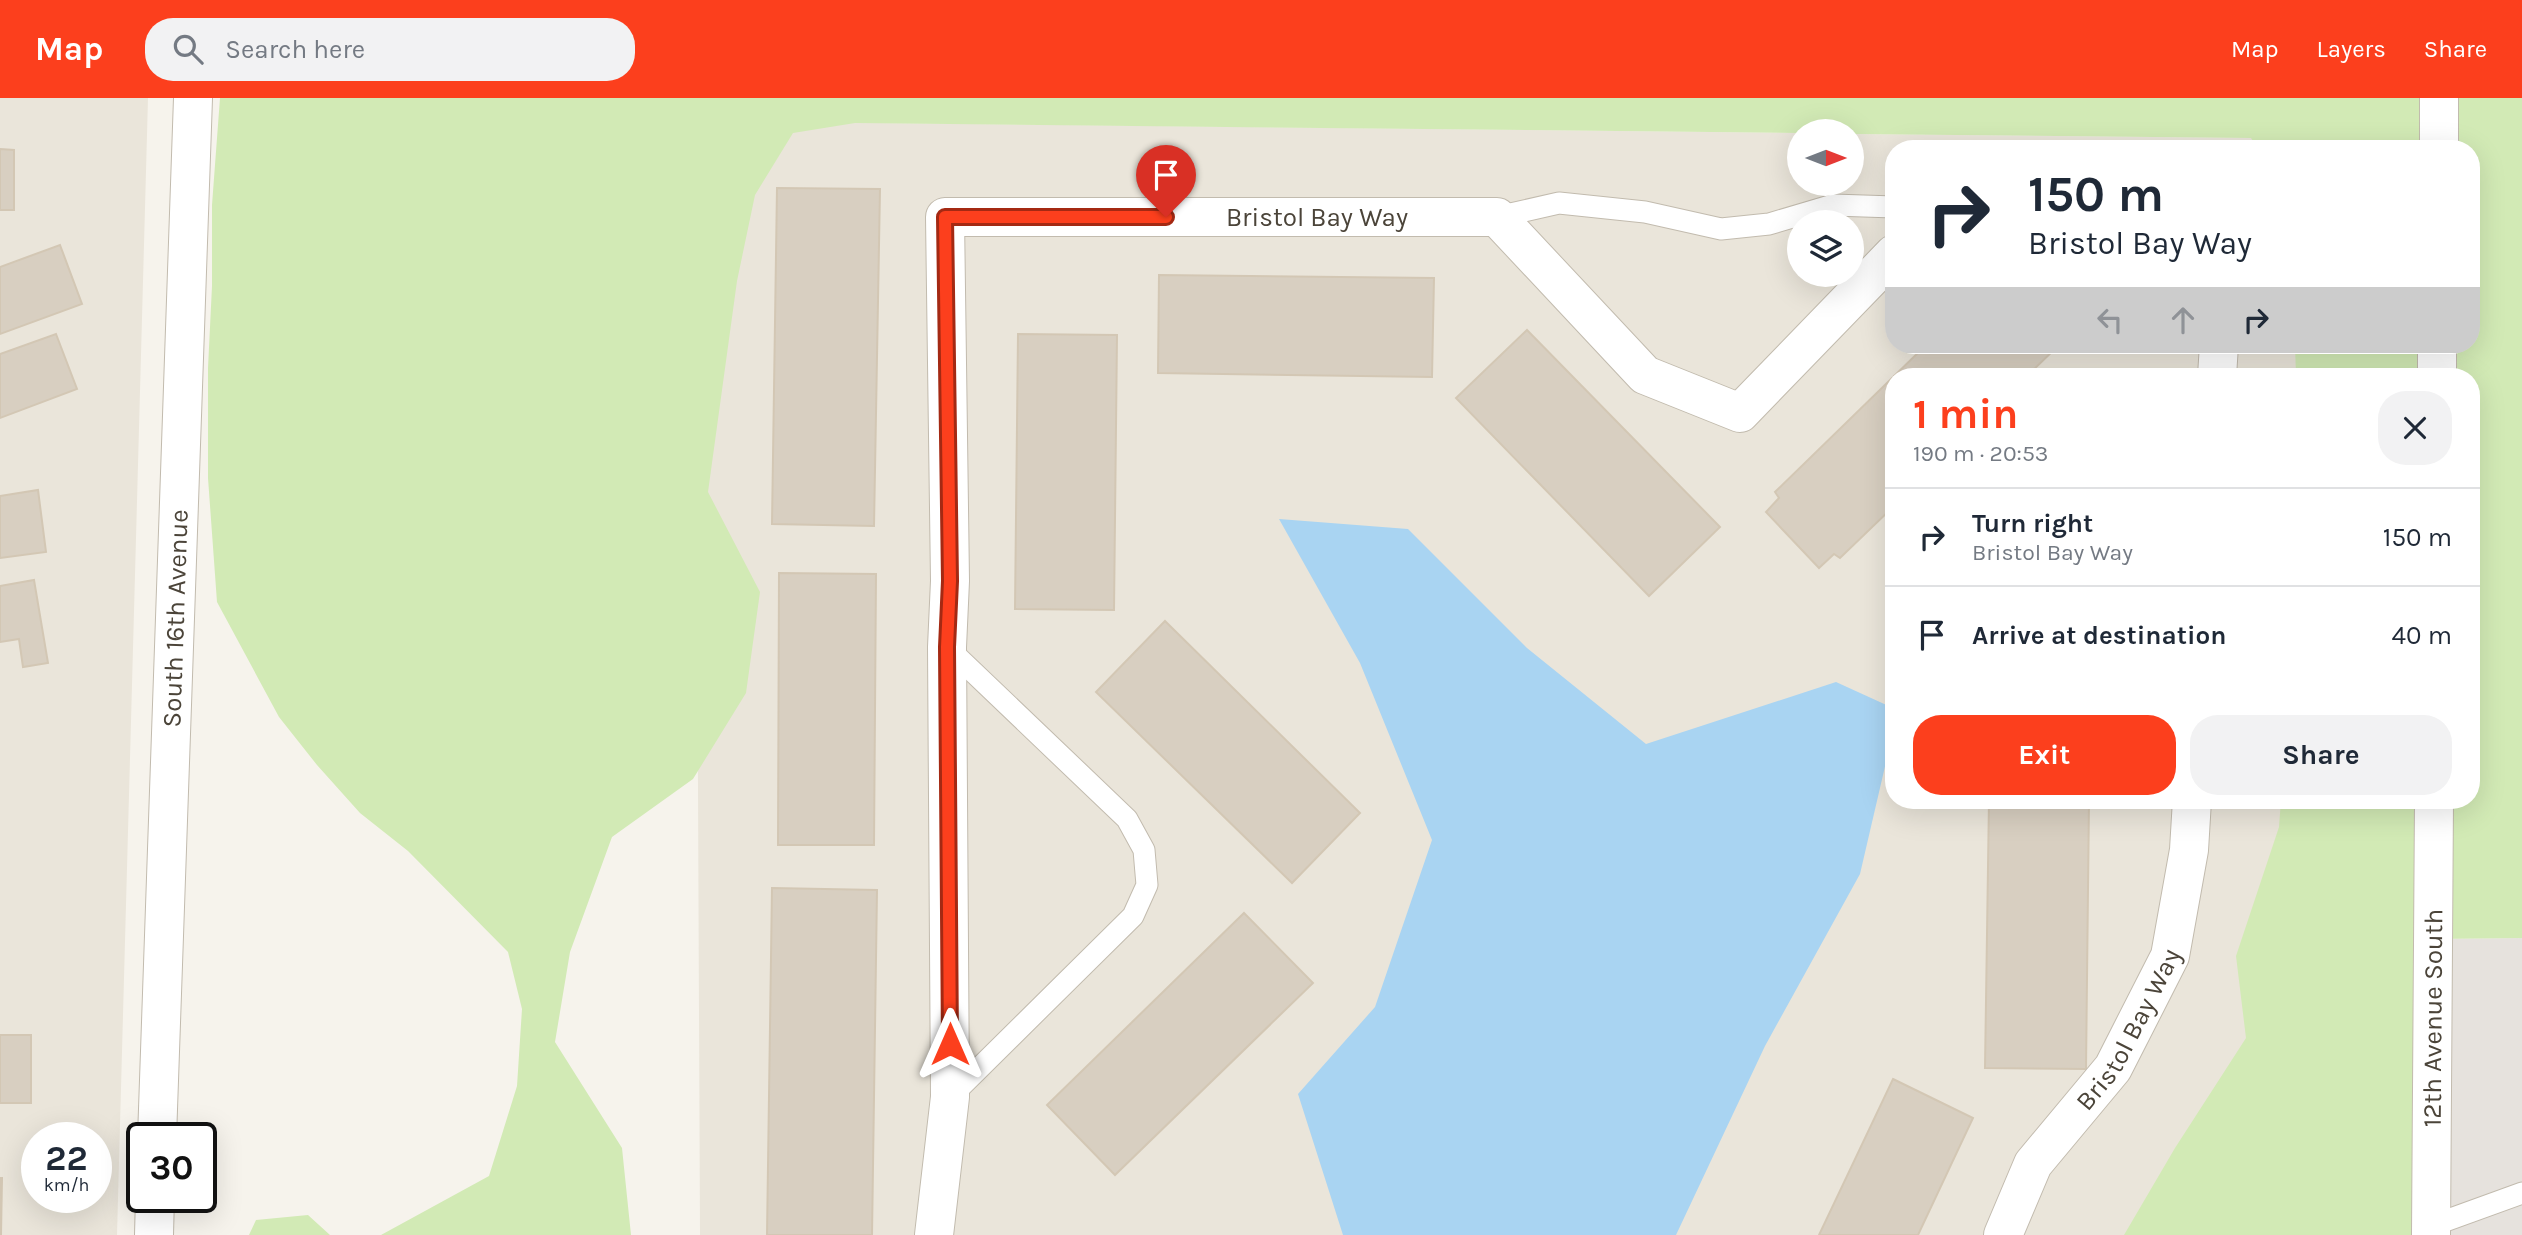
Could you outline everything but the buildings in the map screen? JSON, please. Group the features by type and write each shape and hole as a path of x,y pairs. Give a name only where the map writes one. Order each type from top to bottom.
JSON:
{"street":[{"name":"South 16th Avenue","path":"158,1122 193,98"},
{"path":"2439,98 2439,140"},
{"name":"Bristol Bay Way","path":"934,1235 950,1097 947,647 950,581 945,217 1497,217"},
{"path":"1497,217 1645,376 1740,413 1885,263"},
{"name":"Bristol Bay Way","path":"2003,1235 2033,1164 2113,1068 2171,956 2189,850 2191,809"},
{"name":"12th Avenue South","path":"2431,1231 2434,809"},
{"path":"154,1235 155,1213"}],"lane":[{"path":"1497,217 1559,203 1645,212 1721,229 1769,224 1833,205 1885,207"},
{"path":"947,647 1127,820 1144,850 1147,885 1133,916 950,1097"},
{"path":"2431,1231 2522,1193"}],"shaded area":[{"path":"0,98 148,98 117,1235 0,1235"},
{"path":"695,121 1787,133 1787,196 1864,196 1864,134 2262,140 1885,140 1885,354 2307,354 2306,368 1885,368 1885,809 2299,809 2295,1050 2199,1235 700,1235"},
{"path":"2522,938 2522,1235 2431,1235 2434,939"}],"green space":[{"path":"220,98 2422,98 2422,140 1864,134 1864,119 1787,119 1787,133 855,123 793,133 755,195 737,281 708,492 760,592 746,693 693,779 612,837 570,952 555,1042 622,1148 631,1235 381,1235 489,1176 517,1086 522,1009 508,952 408,851 360,813 317,765 279,717 217,602 208,478 208,368 212,205"},
{"path":"2432,98 2522,98 2522,938 2434,939 2433,809 2480,809 2480,368 2433,368 2433,354 2480,354 2480,140 2432,140"},
{"path":"2295,354 2420,354 2420,368 2296,368"},
{"path":"2280,809 2417,809 2413,1235 2124,1235 2175,1148 2246,1038 2236,956 2279,827"},
{"path":"308,1215 330,1235 249,1235 256,1220"}],"water":[{"path":"1279,519 1408,529 1527,648 1646,744 1836,682 1885,704 1885,766 1860,874 1765,1046 1676,1235 1343,1235 1298,1094 1375,1007 1432,840 1360,663"}],"route":[{"path":"950,1044 947,647 950,581 945,217 1166,217"}]}
